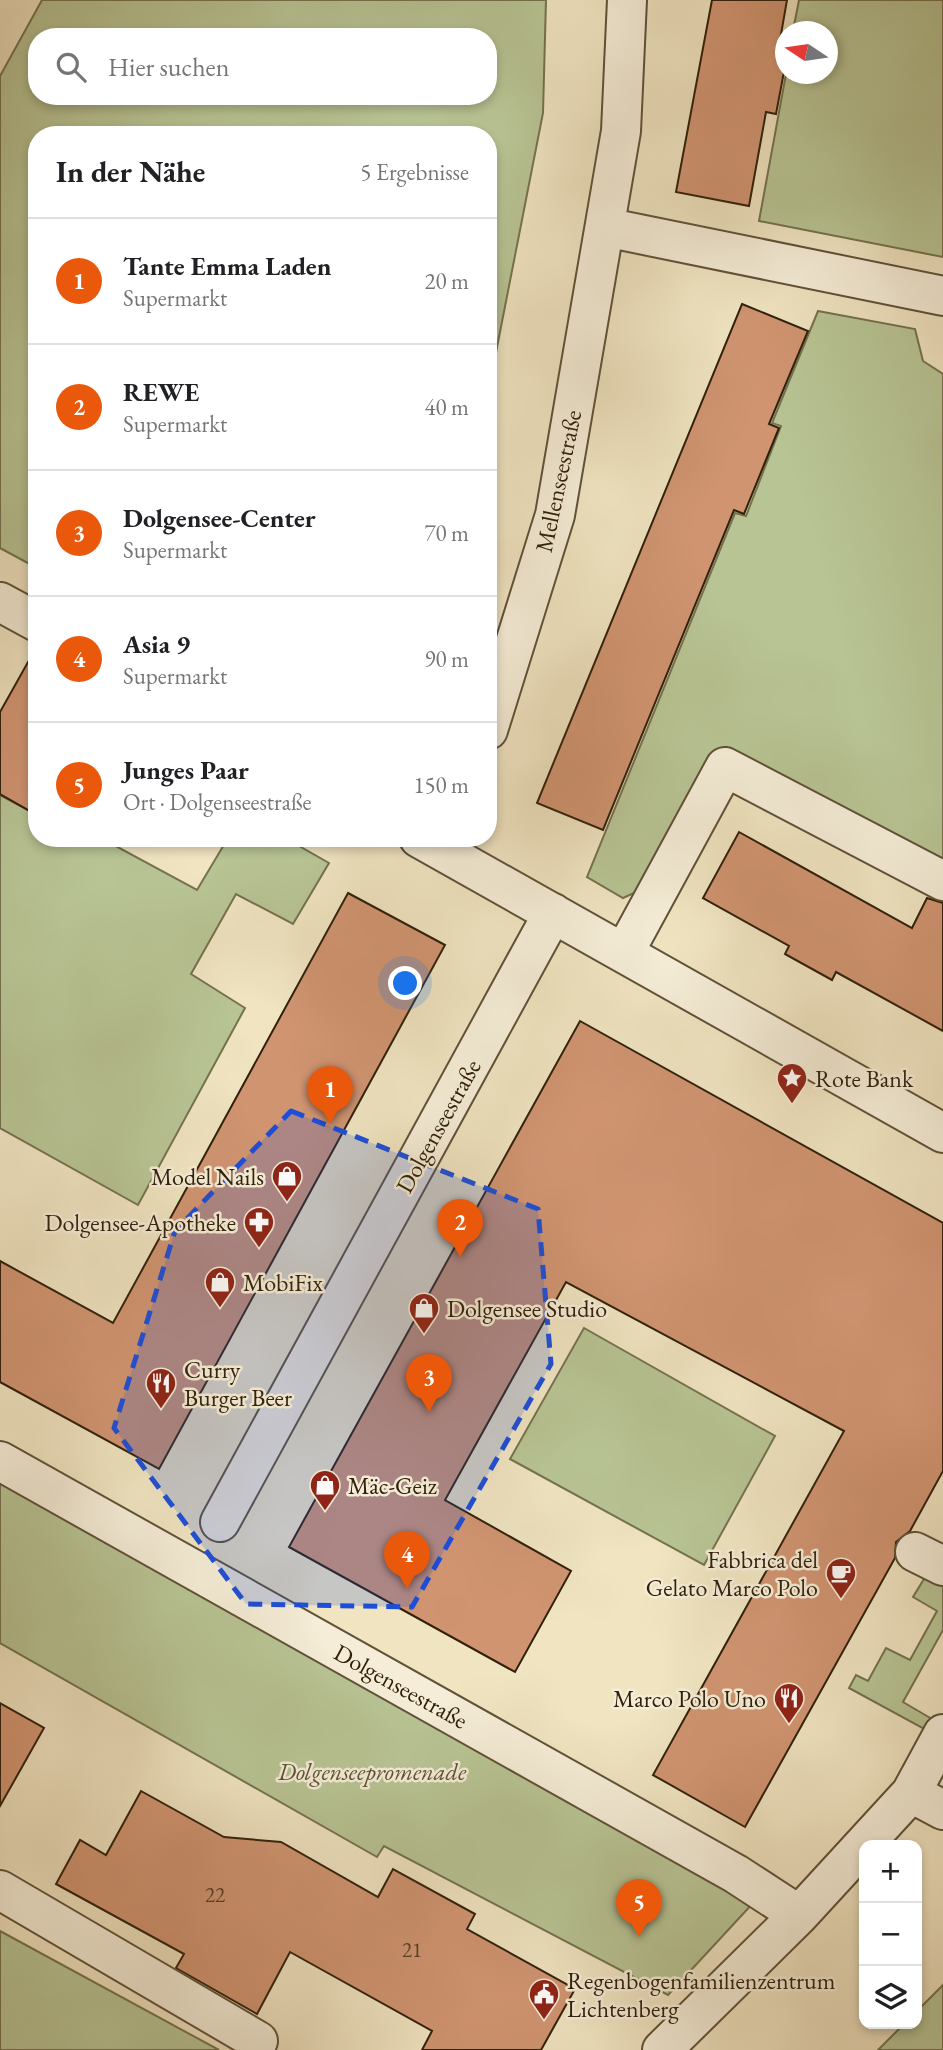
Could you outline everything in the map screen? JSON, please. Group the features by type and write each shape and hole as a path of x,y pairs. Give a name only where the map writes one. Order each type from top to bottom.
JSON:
{"street":[{"name":"Mellenseestraße","path":"497,701 555,515 621,131 627,0"},
{"path":"605,227 943,296"},
{"path":"0,602 28,617"},
{"path":"624,953 725,767 943,881"},
{"path":"438,847 943,1133"},
{"name":"Dolgenseestraße","path":"220,1522 554,913"},
{"name":"Dolgenseestraße","path":"0,1461 699,1853 799,1915"},
{"path":"662,2050 799,1915 927,1801 943,1734"},
{"path":"0,1891 258,2041"}],"highlighted area":[{"path":"291,1111 538,1209 551,1364 412,1607 246,1604 114,1428 175,1231"}],"green space":[{"path":"42,0 546,0 543,113 497,347 497,126 28,126 28,563 0,548 0,76"},
{"path":"799,0 943,0 943,257 759,221 784,84 838,84 838,21 795,21"},
{"path":"818,311 915,329 923,361 943,374 943,869 726,749 647,887 623,898 587,877 735,513 746,516 781,426 772,423"},
{"path":"0,795 28,810 28,847 118,847 197,890 223,847 301,847 329,863 293,924 236,894 191,974 245,1008 138,1205 0,1128"},
{"path":"584,1328 775,1436 704,1565 510,1459"},
{"name":"Dolgenseepromenade","path":"0,1481 755,1901 668,1995 384,1846 377,1857 0,1643"},
{"path":"927,1574 943,1583 943,1630 903,1702 932,1719 926,1730 849,1688 856,1675 868,1681 886,1648 910,1660 937,1611 913,1597"},
{"path":"0,1931 219,2050 0,2050"},
{"path":"943,1985 943,2050 878,2050 899,2029 922,2029 922,2006"}],"building":[{"path":"712,0 787,0 783,21 775,21 775,84 782,84 776,114 766,112 749,206 676,192"},
{"path":"742,304 808,331 769,424 779,428 744,514 734,510 603,830 537,803"},
{"path":"28,662 28,810 0,794 0,712"},
{"path":"739,832 912,928 927,898 943,903 943,1031 836,972 832,980 785,954 789,946 703,898"},
{"path":"348,893 445,945 159,1469 0,1382 0,1261 113,1323"},
{"path":"580,1021 943,1223 943,1471 910,1531 896,1542 895,1558 745,1827 653,1775 844,1431 566,1282 445,1500 571,1571 515,1672 289,1547"},
{"path":"0,1703 44,1728 0,1806"},
{"path":"141,1791 224,1837 281,1842 378,1897 393,1869 475,1914 467,1929 575,1989 541,2050 422,2050 432,2031 290,1952 257,2014 176,1968 184,1954 56,1884 80,1840 106,1855"}],"place":[{"name":"Rote Bank","path":"792,1105"},
{"name":"Tante Emma Laden","path":"330,1124"},
{"name":"Model Nails","path":"287,1203"},
{"name":"Dolgensee-Apotheke","path":"259,1249"},
{"name":"REWE","path":"460,1257"},
{"name":"MobiFix","path":"220,1309"},
{"name":"Dolgensee Studio","path":"424,1335"},
{"name":"Curry Burger Beer","path":"161,1410"},
{"name":"Dolgensee-Center","path":"429,1412"},
{"name":"Mäc-Geiz","path":"325,1512"},
{"name":"Asia 9","path":"407,1589"},
{"name":"Fabbrica del Gelato Marco Polo","path":"841,1600"},
{"name":"Marco Polo Uno","path":"789,1725"},
{"name":"Junges Paar","path":"639,1937"},
{"name":"Regenbogenfamilienzentrum Lichtenberg","path":"544,2021"}]}
